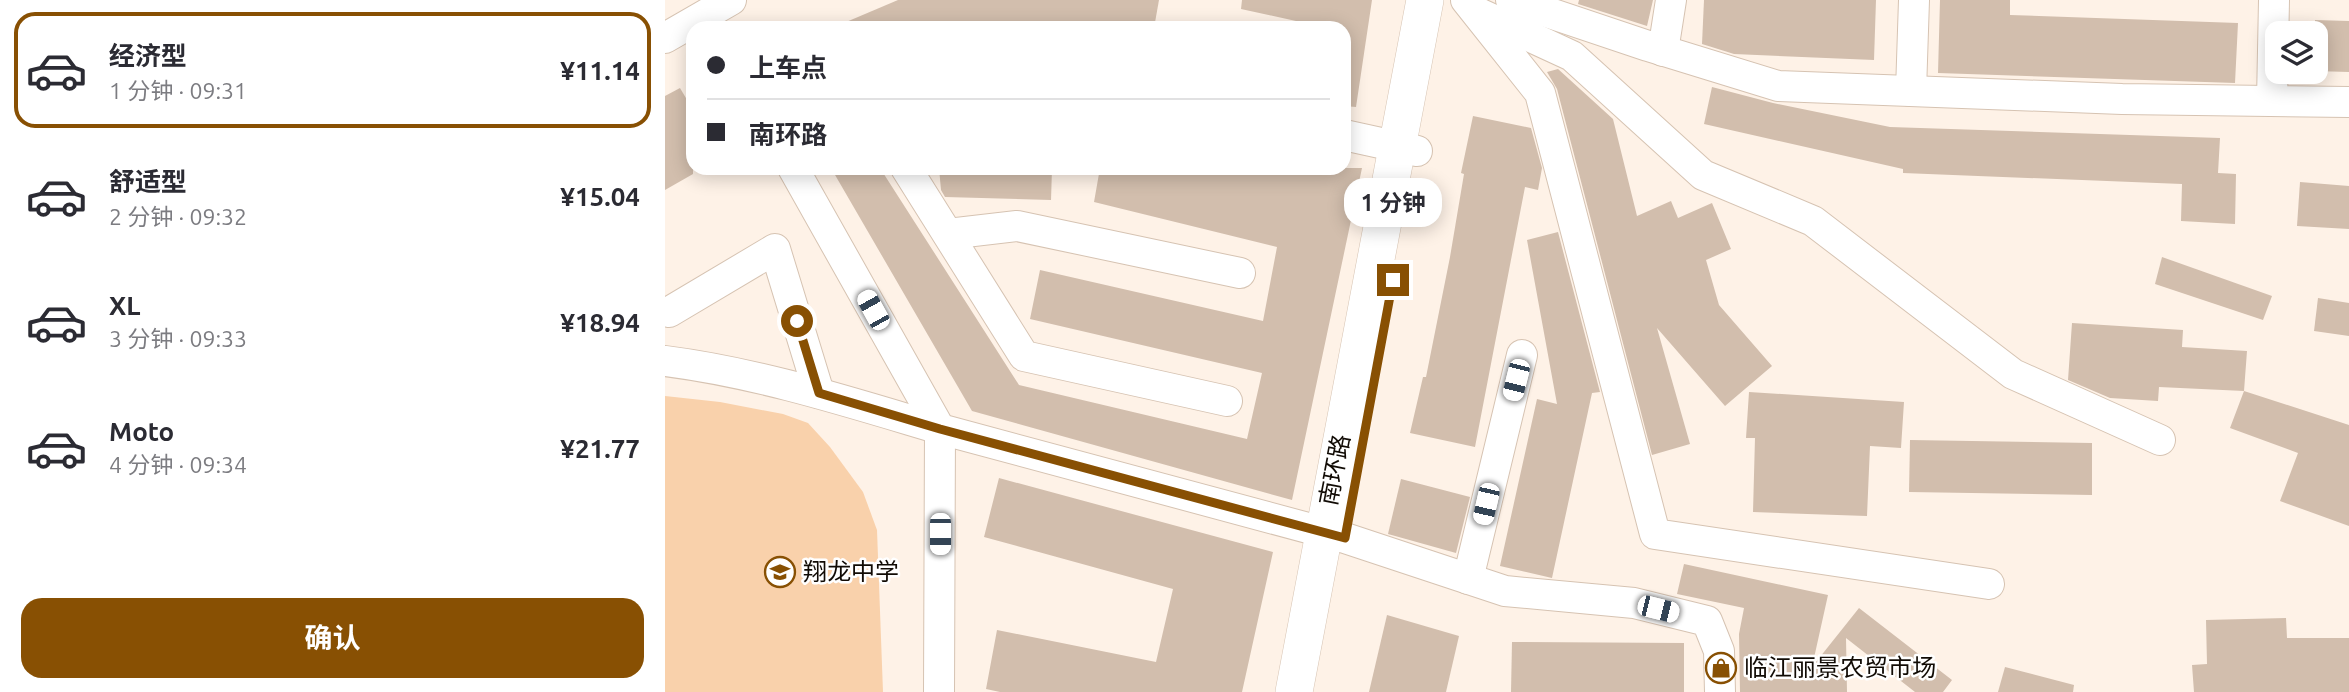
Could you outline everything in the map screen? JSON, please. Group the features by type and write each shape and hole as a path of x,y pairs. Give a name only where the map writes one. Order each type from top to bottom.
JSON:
{"main road":[{"name":"南环路","path":"1294,692 1334,536 1407,149 1425,0"},
{"name":"南环路","path":"1407,149 1461,4"},
{"name":"南环路","path":"1316,692 1334,536"}],"street":[{"path":"1511,0 1778,86 2122,99 2349,102"},
{"path":"1663,51 1671,0"},
{"path":"1911,91 1914,0"},
{"path":"2272,101 2274,0"},
{"path":"1461,4 1572,56 1703,175 1813,221 2013,374 2160,440"},
{"path":"1461,4 1540,93 1655,534 1989,584"},
{"path":"665,37 686,28"},
{"path":"1351,137 1407,149"},
{"path":"797,175 940,429 939,692"},
{"path":"910,175 1024,356 1227,401"},
{"path":"948,234 1017,226 1240,273"},
{"path":"669,312 775,249 819,393"},
{"path":"1468,579 1522,355"},
{"path":"665,361 713,367 819,393 940,429 1334,536 1505,591 1634,603 1707,621 1719,651 1720,692"}],"shaded area":[{"name":"翔龙中学","path":"665,396 720,402 783,414 808,423 830,447 863,492 877,530 883,692 665,692"}],"building":[{"path":"898,0 1159,0 1155,21 848,21"},
{"path":"1242,0 1372,0 1356,107 1351,107 1351,21 1296,21 1241,9"},
{"path":"1579,0 1653,0 1647,26 1578,4"},
{"path":"1704,0 1876,0 1874,60 1734,54 1702,44"},
{"path":"1940,0 2010,0 2010,15 2238,23 2235,83 1938,73"},
{"path":"2315,20 2349,21 2349,72 2328,71 2328,21"},
{"path":"1558,69 1613,119 1637,216 1671,201 1678,218 1712,203 1731,249 1706,260 1719,305 1772,366 1725,406 1657,328 1690,444 1652,455 1557,89 1547,72"},
{"path":"1712,87 1773,103 1890,127 2220,138 2218,173 2236,174 2235,224 2181,221 2182,184 1903,173 1903,169 1704,124"},
{"path":"680,88 686,98 686,175 691,175 665,190 665,96"},
{"path":"1473,116 1531,128 1542,168 1538,190 1525,187 1475,447 1410,433 1423,377 1426,377 1450,257 1464,174 1461,173"},
{"path":"1351,168 1362,168 1292,500 972,411 835,175 884,175 1019,385 1247,439 1262,373 1030,319 1040,270 1263,321 1277,247 1094,202 1099,175 1351,175"},
{"path":"940,175 1052,175 1051,200 945,197 941,190"},
{"path":"2300,182 2349,186 2349,229 2297,226"},
{"path":"1558,232 1600,392 1592,393 1552,578 1500,566 1537,399 1557,404 1527,240"},
{"path":"2162,257 2272,296 2263,320 2155,284"},
{"path":"2318,298 2349,303 2349,336 2314,331"},
{"path":"2072,323 2183,330 2182,347 2247,351 2244,391 2159,387 2158,401 2110,398 2068,380"},
{"path":"2244,391 2349,425 2349,526 2280,501 2298,453 2230,428"},
{"path":"1749,392 1904,402 1901,448 1870,446 1867,516 1753,512 1755,438 1746,438"},
{"path":"1910,440 2092,443 2092,495 1909,492"},
{"path":"999,478 1273,552 1242,692 1000,692 986,689 997,630 1156,662 1173,589 984,537"},
{"path":"1401,479 1470,497 1456,553 1388,534"},
{"path":"1684,564 1828,595 1812,667 1859,608 1952,680 1943,692 1915,692 1846,638 1847,692 1740,692 1739,634 1744,608 1677,594"},
{"path":"1387,615 1459,636 1446,692 1369,692"},
{"path":"2286,618 2287,638 2349,638 2349,692 2194,692 2192,665 2207,664 2206,620"},
{"path":"1512,642 1684,643 1684,692 1511,692"},
{"path":"2005,667 2074,685 2073,692 1998,692"}],"place":[{"name":"翔龙中学","path":"780,572"},
{"name":"临江丽景农贸市场","path":"1721,668"}],"route":[{"path":"797,321 819,393 940,429 1345,538 1393,280"}]}
